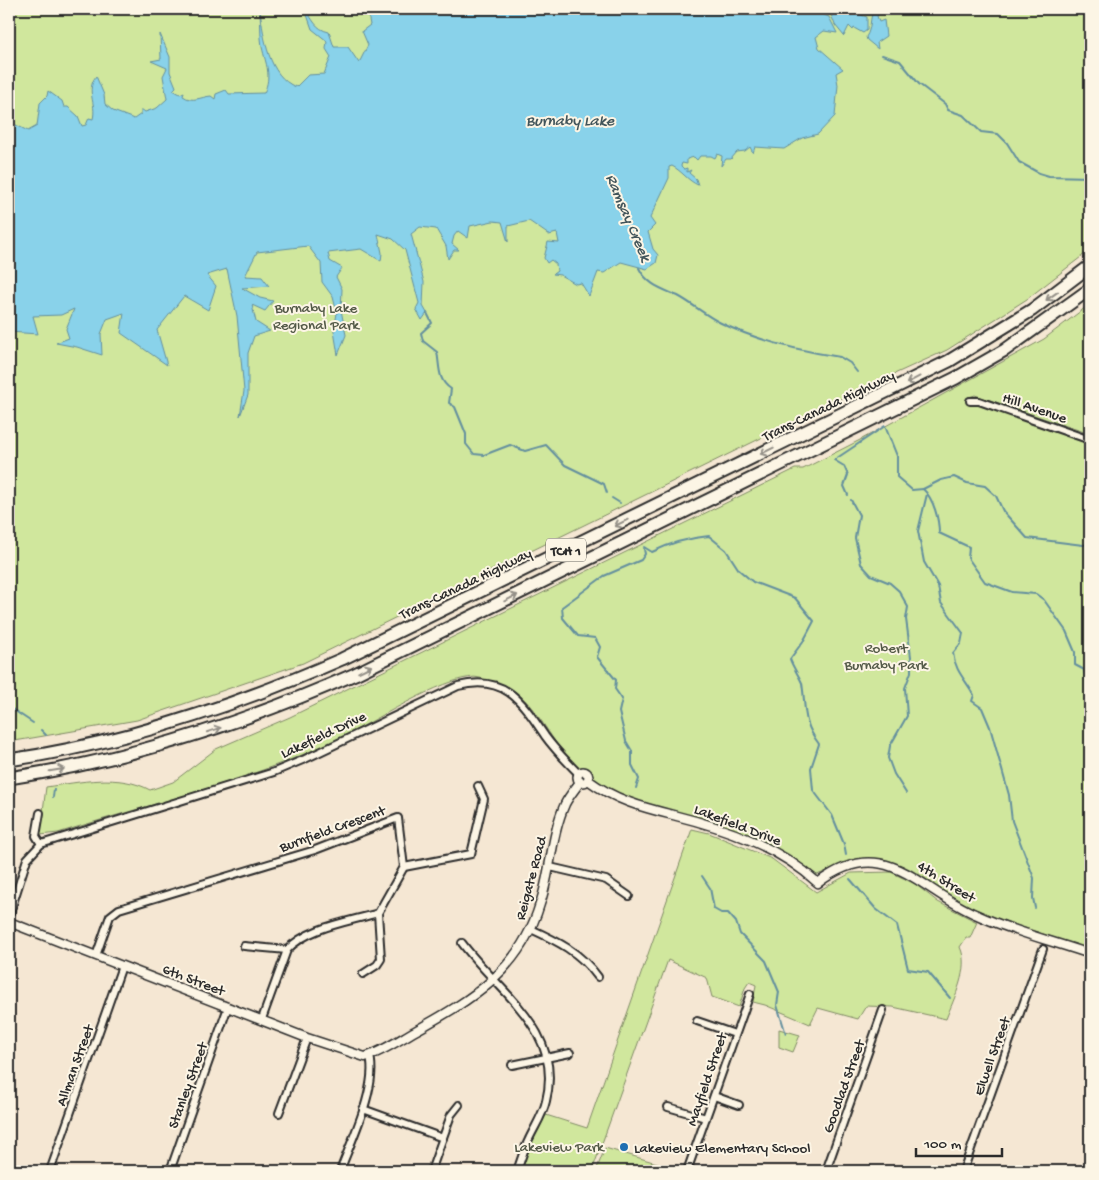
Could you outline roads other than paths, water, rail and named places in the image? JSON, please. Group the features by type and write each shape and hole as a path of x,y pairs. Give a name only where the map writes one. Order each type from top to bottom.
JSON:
{"highway":[{"name":"Trans-Canada Highway","path":"9,760 85,746 174,723 280,686 342,659 932,370 993,335 1090,266"},
{"name":"TCH 1","path":"9,778 124,756 209,731 269,710 355,674 956,378 1005,350 1090,289"}],"street":[{"name":"Hill Avenue","path":"970,401 979,401 1090,440"},
{"name":"Lakefield Drive","path":"40,844 274,772 305,759 446,690 465,684 492,686 502,689 519,699 553,746 582,779 608,794 638,807 696,822 766,846 789,859 818,883"},
{"name":"Reigate Road","path":"370,1056 462,1004 495,979 518,950 531,929 540,904 560,816 569,797 582,779"},
{"path":"363,974 377,966 380,959 378,913 404,867 470,854 484,799 478,786"},
{"path":"9,916 27,859 40,844 36,836 40,813"},
{"name":"Burnfield Crescent","path":"96,956 110,916 118,909 315,850 398,818 404,867"},
{"name":"4th Street","path":"818,883 839,869 856,864 876,863 895,866 974,914 1090,954"},
{"path":"550,866 606,880 618,886 629,896"},
{"path":"262,1019 287,950 296,940 306,935 378,913"},
{"name":"6th Street","path":"9,922 307,1038 363,1058 370,1056"},
{"path":"531,929 573,950 598,976"},
{"path":"462,942 534,1027 547,1057 550,1083 546,1103 517,1171"},
{"path":"244,946 287,950"},
{"name":"Elwell Street","path":"963,1171 1043,949"},
{"name":"Allman Street","path":"50,1171 122,966"},
{"name":"Mayfield Street","path":"689,1171 750,994"},
{"name":"Stanley Street","path":"170,1171 228,1007"},
{"name":"Goodlad Street","path":"826,1171 883,1010"},
{"path":"698,1021 735,1034"},
{"path":"279,1113 307,1038"},
{"path":"512,1065 570,1053"},
{"path":"340,1171 363,1109 370,1082 370,1056"},
{"path":"714,1096 739,1105"},
{"path":"431,1171 451,1115 459,1105"},
{"path":"668,1107 706,1118"},
{"path":"363,1109 443,1138"}],"water":[{"name":"Burnaby Lake","path":"305,9 320,29 329,32 334,47 348,47 359,63 368,45 362,31 370,25 367,9 810,9 829,17 837,33 824,31 816,37 819,48 843,69 836,73 838,85 835,116 818,134 802,138 784,149 755,147 753,153 750,147 745,151 737,152 731,159 726,159 721,166 722,156 717,154 715,158 700,156 697,160 694,157 687,159 687,164 682,163 681,166 684,169 687,168 687,172 691,170 689,173 696,179 698,185 676,168 669,167 669,178 650,218 655,225 648,232 653,249 658,255 656,263 647,269 621,262 604,273 598,272 589,296 581,283 576,284 560,275 553,274 557,271 556,264 551,260 547,263 544,258 548,242 559,243 557,233 549,235 529,221 508,226 508,242 502,222 493,221 470,226 468,238 458,231 454,236 452,244 459,250 454,250 448,259 446,246 436,229 420,227 411,234 424,282 423,306 427,313 422,320 416,309 419,303 405,250 393,239 378,234 382,253 381,261 361,249 328,253 330,261 342,268 336,277 342,289 341,310 346,335 338,355 334,331 337,313 333,297 322,282 321,263 308,246 257,252 245,276 262,277 269,286 242,288 260,298 273,301 265,311 252,305 256,322 270,331 254,336 248,353 248,395 240,416 244,391 237,316 227,269 207,275 216,286 208,310 184,296 157,330 167,365 121,333 124,313 107,319 101,334 102,355 56,343 69,338 66,329 74,309 61,315 33,316 38,334 9,332 9,108 15,118 14,124 28,131 37,126 40,103 47,96 48,91 62,101 64,107 68,107 78,116 82,126 86,125 89,118 93,119 94,108 91,87 96,76 104,95 105,104 113,111 134,119 141,114 141,109 145,112 157,108 167,99 163,76 167,68 151,61 161,59 160,34 170,57 170,72 176,87 173,90 180,94 184,92 183,96 193,99 211,96 215,99 216,94 226,90 229,94 264,93 268,75 261,43 260,11 263,32 273,65 287,82 296,87 308,75 324,74 331,57 326,49 327,41 312,29"},
{"path":"829,9 859,9 861,15 867,17 867,30 863,33 854,28 853,30 849,26 844,36 835,25"},
{"path":"874,9 884,9 877,16 879,22 884,20 886,36 877,42 878,49 866,37"}],"waterway":[{"path":"882,55 900,61 919,84 945,104 948,110 963,115 981,132 998,134 1007,143 1019,162 1039,173 1049,176 1090,177"},
{"name":"Ramsay Creek","path":"639,268 646,279 661,289 684,299 721,323 749,335 779,344 840,357 850,363 857,372"},
{"path":"427,313 432,323 421,333 423,341 437,352 441,377 451,389 449,403 455,407 466,434 466,444 474,454 484,455 510,445 525,451 546,445 565,465 604,484 607,493"},
{"name":"Ramsay Creek","path":"848,495 844,486 848,475 844,466 834,460 885,426 897,456 897,477 912,490 923,489 927,493 935,510 939,533 969,547 968,558 985,582 1012,592 1036,594 1044,600 1066,631 1075,652 1075,665 1090,673"},
{"path":"923,489 941,480 954,477 967,483 985,486 996,496 1003,511 1027,538 1083,545 1090,544"},
{"path":"927,494 918,531 924,562 938,586 941,603 963,633 961,643 953,653 954,659 958,670 974,695 972,701 982,708 990,727 1009,795 1012,821 1034,878 1033,898 1035,908"},
{"path":"612,498 620,503"},
{"path":"851,500 859,515 855,538 861,564 871,575 890,583 899,591 908,607 906,619 911,672 905,688 907,716 890,746 888,758 894,774 906,793"},
{"path":"644,547 652,552 680,541 709,536 726,550 739,570 753,582 795,598 814,621 804,640 790,659 802,683 807,722 819,744 811,768 813,790 832,815 844,844 846,855"},
{"path":"636,788 639,779 632,765 632,751 626,741 619,712 622,699 615,689 616,680 597,657 600,647 595,638 578,636 563,618 562,607 604,576 641,560 645,554 644,549"},
{"path":"1084,670 1090,699"},
{"path":"9,707 33,723"},
{"path":"41,730 46,735"},
{"path":"53,797 54,789"},
{"path":"702,876 710,888 714,909 721,913 728,913 736,922 740,934 766,961 779,992 777,1005 786,1034"},
{"path":"850,879 876,909 897,925 908,969 928,972 950,998"}],"place":[{"name":"Lakeview Elementary School","path":"624,1147"}],"park label":[{"name":"Burnaby Lake Regional Park","path":"316,316"},
{"name":"Robert Burnaby Park","path":"886,656"},
{"name":"Lakeview Park","path":"559,1146"}]}
